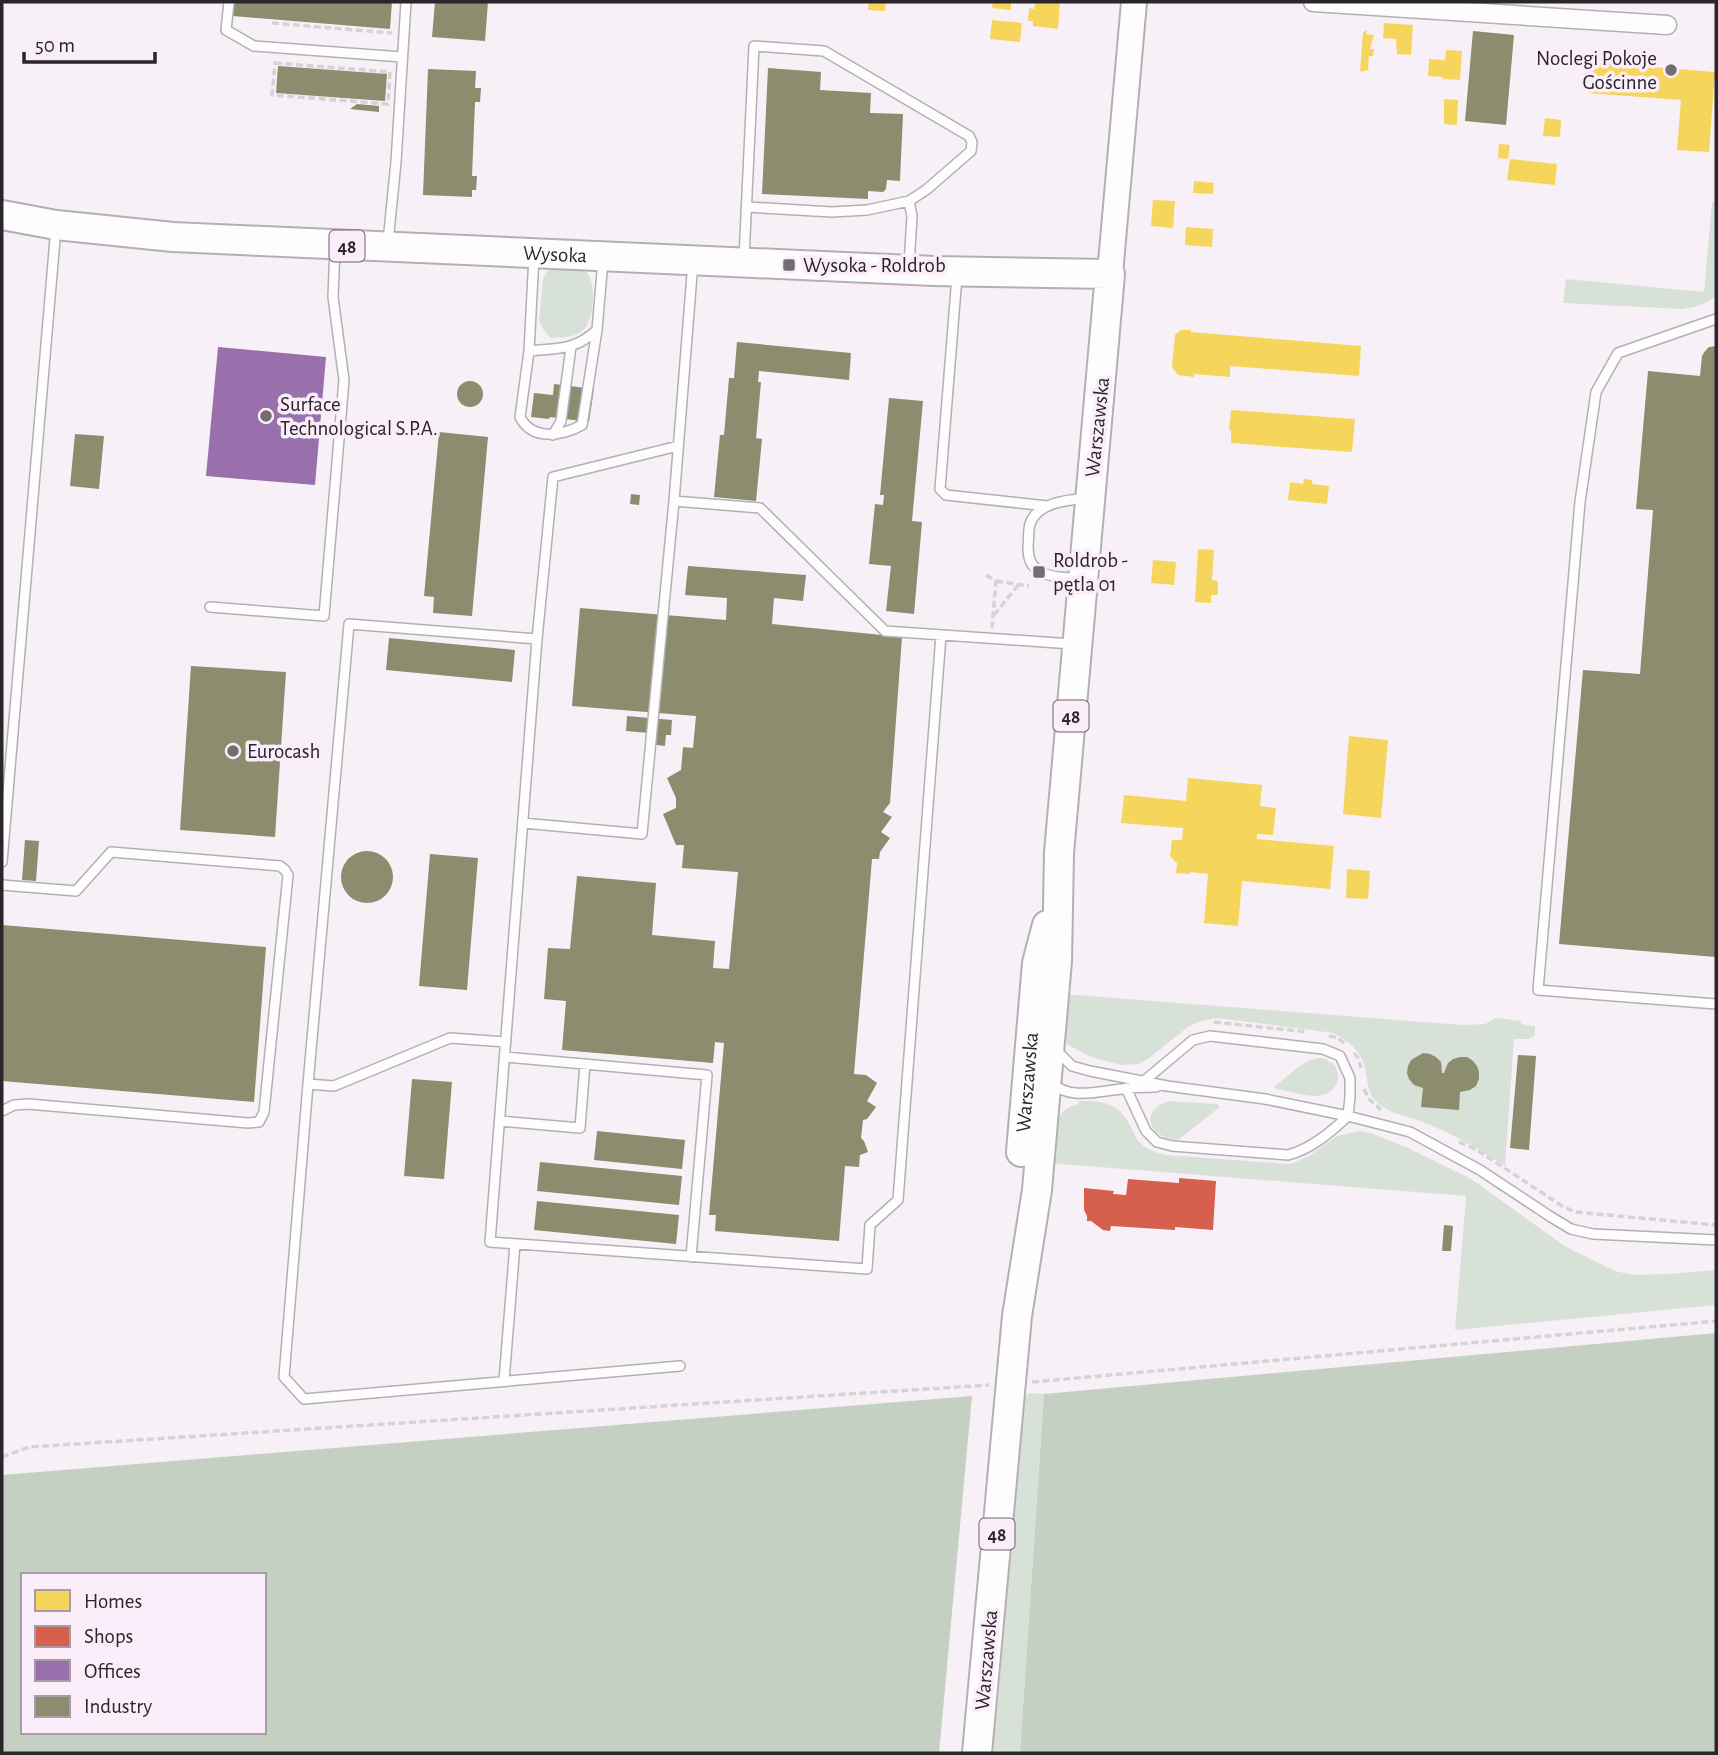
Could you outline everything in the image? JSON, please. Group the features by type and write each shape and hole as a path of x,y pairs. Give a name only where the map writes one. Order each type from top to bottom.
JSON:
{"main road":[{"name":"Warszawska","path":"977,1753 1017,1315 1050,1100 1040,1031 1057,961 1059,853 1134,2"},
{"name":"Wysoka","path":"2,215 56,225 173,237 958,272 1110,274"},
{"name":"Warszawska","path":"1040,1031 1050,1100"}],"street":[{"path":"1313,2 1667,25"}],"lane":[{"path":"229,2 226,30 254,46 401,57"},
{"path":"387,247 396,162 406,2"},
{"path":"744,263 754,46 824,51 969,136 972,142 971,151 926,190 909,201 867,210 832,212 747,207"},
{"path":"909,201 912,216 909,270"},
{"path":"2,862 56,225"},
{"path":"210,607 324,616 344,380 332,298 335,245"},
{"path":"535,254 529,351 520,416 524,425 534,432 553,435 582,425 597,330 604,257"},
{"path":"523,823 642,834 674,502 693,261"},
{"path":"958,272 940,489 946,495 1047,506"},
{"path":"1716,319 1618,353 1596,392 1580,502 1538,990 1716,1004"},
{"path":"529,351 571,347 585,341 597,330"},
{"path":"553,435 561,421 571,347"},
{"path":"678,446 553,477 537,639 490,1242 867,1269 870,1226 898,1200 941,635"},
{"path":"1082,579 1052,576 1040,572 1032,565 1028,555 1030,524 1035,515 1047,506 1090,498"},
{"path":"674,502 760,508 885,631 1077,644"},
{"path":"537,639 349,624 284,1377 304,1399 680,1366"},
{"path":"2,885 76,891 111,852 280,866 288,875 264,1112 259,1122 29,1104 14,1105 2,1111"},
{"path":"1040,1031 1057,1053 1072,1066"},
{"path":"1126,1088 1146,1131 1157,1142 1172,1146 1288,1156 1302,1152 1348,1116 1350,1077 1340,1056 1323,1049 1210,1036 1193,1040 1144,1081"},
{"path":"308,1084 334,1086 450,1038 506,1042"},
{"path":"505,1057 707,1075 691,1257"},
{"path":"500,1121 580,1128 585,1064"},
{"path":"1167,1086 1126,1088 1050,1100 1058,1069 1072,1066 1167,1086 1265,1099 1348,1116 1410,1132 1480,1170 1571,1228 1593,1234 1716,1240"},
{"path":"504,1381 515,1244"}],"path":[{"path":"272,23 392,33 393,23"},
{"path":"275,63 390,72 388,104 272,96 275,63"},
{"path":"986,575 996,581 1029,586"},
{"path":"991,638 996,581"},
{"path":"993,617 1019,584"},
{"path":"2,1457 29,1447 1010,1384 1716,1321"}],"shaded area":[{"path":"1712,202 1716,202 1716,296 1712,299 1682,309 1563,303 1566,279 1704,292"},
{"path":"553,267 582,269 592,283 592,311 586,327 575,335 551,338 539,321 543,279"},
{"path":"1063,994 1462,1025 1485,1024 1496,1018 1535,1026 1535,1036 1529,1039 1514,1039 1505,1166 1442,1130 1394,1113 1380,1105 1371,1095 1361,1057 1345,1040 1333,1033 1217,1018 1188,1027 1139,1064 1121,1065 1091,1057 1068,1045 1063,1037"},
{"path":"1322,1058 1332,1063 1338,1074 1336,1084 1329,1092 1313,1096 1273,1088 1308,1061"},
{"path":"1079,1101 1112,1106 1123,1114 1143,1145 1166,1155 1291,1164 1309,1156 1337,1136 1359,1131 1371,1133 1471,1179 1566,1247 1615,1271 1633,1275 1716,1270 1716,1305 1455,1330 1466,1196 1048,1163 1057,1120"},
{"path":"1168,1101 1217,1104 1220,1107 1178,1140 1160,1135 1151,1124 1153,1111"},
{"path":"1030,1393 1044,1394 1020,1753 992,1753 1022,1397"}],"green space":[{"path":"1716,1333 1716,1753 1020,1753 1044,1394"},
{"path":"972,1396 939,1753 2,1753 2,1475"}],"building: Homes":[{"path":"869,2 886,2 885,11 868,10"},
{"path":"993,2 1011,2 1011,10 992,8"},
{"path":"1035,2 1060,2 1058,29 1033,26 1033,21 1028,21 1029,8 1034,9"},
{"path":"992,20 1022,23 1020,42 990,39"},
{"path":"1384,23 1413,25 1411,55 1397,54 1396,39 1383,38"},
{"path":"1367,30 1366,34 1374,35 1370,49 1374,49 1373,56 1369,56 1368,70 1360,72 1363,32"},
{"path":"1446,50 1462,51 1460,80 1428,76 1429,59 1445,60"},
{"path":"1590,62 1715,72 1709,152 1677,150 1681,100 1588,93"},
{"path":"1444,99 1458,100 1457,125 1444,124"},
{"path":"1545,118 1561,120 1560,137 1543,136"},
{"path":"1499,144 1510,145 1508,159 1498,158"},
{"path":"1510,159 1557,164 1555,185 1507,180"},
{"path":"1194,181 1214,183 1213,194 1193,193"},
{"path":"1153,200 1175,201 1173,228 1151,226"},
{"path":"1186,227 1213,229 1212,247 1185,245"},
{"path":"1181,330 1361,346 1359,376 1230,366 1230,377 1178,375 1172,367 1175,335"},
{"path":"1231,410 1355,419 1352,452 1231,443"},
{"path":"1304,479 1312,480 1312,484 1329,486 1327,504 1288,500 1290,482 1303,484"},
{"path":"1198,549 1214,550 1212,580 1218,581 1218,595 1211,595 1211,603 1195,602"},
{"path":"1153,560 1176,562 1174,585 1151,583"},
{"path":"1349,736 1388,740 1381,818 1343,814"},
{"path":"1188,778 1262,785 1260,806 1276,808 1273,835 1257,834 1257,839 1334,846 1330,889 1242,881 1238,926 1204,923 1208,874 1176,873 1177,863 1170,856 1172,840 1182,840 1183,828 1121,823 1124,795 1186,801"},
{"path":"1347,869 1370,871 1368,899 1346,898"}],"building: Shops":[{"path":"1179,1178 1216,1181 1213,1230 1111,1226 1110,1231 1087,1221 1084,1188 1126,1195 1128,1179 1179,1183"}],"building: Offices":[{"name":"Surface Technological S.P.A.","path":"218,347 326,357 315,485 206,476"}],"building: Industry":[{"path":"234,2 392,2 390,29 233,16"},
{"path":"435,2 488,2 485,41 432,37"},
{"path":"1473,31 1514,35 1506,125 1465,121"},
{"path":"278,66 387,74 385,101 276,93"},
{"path":"768,68 821,72 820,90 871,93 870,113 903,114 900,181 887,180 883,192 868,191 868,199 762,194"},
{"path":"428,69 476,71 475,88 481,88 480,102 475,102 472,176 477,176 476,190 472,190 472,197 423,195"},
{"path":"357,104 379,106 379,112 350,109"},
{"path":"737,342 851,353 849,380 759,371 758,382 761,382 756,438 762,439 756,501 714,497 720,435 724,435 729,378 734,378"},
{"path":"1716,346 1716,957 1559,944 1583,670 1640,674 1653,510 1636,509 1648,371 1700,376 1702,356 1709,347"},
{"path":"470,381 479,385 483,394 479,403 470,407 461,403 457,394 461,385"},
{"path":"554,384 594,389 589,422 531,417 534,393 553,395"},
{"path":"889,398 923,401 912,521 922,522 914,614 886,611 891,566 869,564 875,504 883,505 884,495 880,495"},
{"path":"439,432 488,437 472,616 433,613 434,597 424,596"},
{"path":"75,434 104,436 99,489 70,486"},
{"path":"631,494 640,495 639,505 630,504"},
{"path":"688,566 806,575 803,601 774,598 772,624 902,637 890,803 883,812 892,817 881,832 890,838 880,852 879,859 872,859 854,1074 866,1075 877,1083 867,1101 876,1107 867,1119 863,1120 861,1138 868,1152 860,1155 859,1167 845,1166 839,1241 715,1231 716,1215 709,1215 724,1043 715,1042 713,1063 562,1050 566,1001 544,999 548,948 570,949 577,876 656,883 652,935 715,941 713,968 729,969 738,872 682,868 684,845 676,845 663,814 676,808 676,798 667,778 681,770 683,747 693,748 696,716 572,706 580,608 726,620 727,598 685,595"},
{"path":"389,638 515,650 512,682 386,670"},
{"name":"Eurocash","path":"191,666 286,672 275,837 180,830"},
{"path":"627,716 672,720 671,735 666,735 665,746 648,744 649,733 626,731"},
{"path":"25,840 39,841 36,881 22,880"},
{"path":"367,851 386,858 393,877 386,896 367,903 348,896 341,877 348,858"},
{"path":"430,854 478,858 467,990 419,986"},
{"path":"2,925 266,947 254,1102 2,1081"},
{"path":"1423,1053 1436,1057 1441,1062 1442,1073 1448,1063 1460,1057 1467,1057 1477,1066 1479,1079 1476,1086 1460,1092 1459,1110 1421,1107 1423,1088 1414,1085 1407,1073 1411,1060"},
{"path":"1518,1055 1536,1056 1529,1150 1510,1148"},
{"path":"412,1079 452,1082 444,1179 404,1176"},
{"path":"597,1131 685,1140 682,1169 594,1160"},
{"path":"540,1162 682,1176 679,1205 537,1191"},
{"path":"537,1201 679,1215 676,1244 534,1230"},
{"path":"1444,1225 1453,1226 1451,1251 1442,1251"}],"place":[{"name":"Noclegi Pokoje Gościnne","path":"1671,70"},
{"name":"Wysoka - Roldrob","path":"789,265"},
{"name":"Surface Technological S.P.A.","path":"266,416"},
{"name":"Roldrob - pętla 01","path":"1039,572"},
{"name":"Eurocash","path":"233,751"}]}
